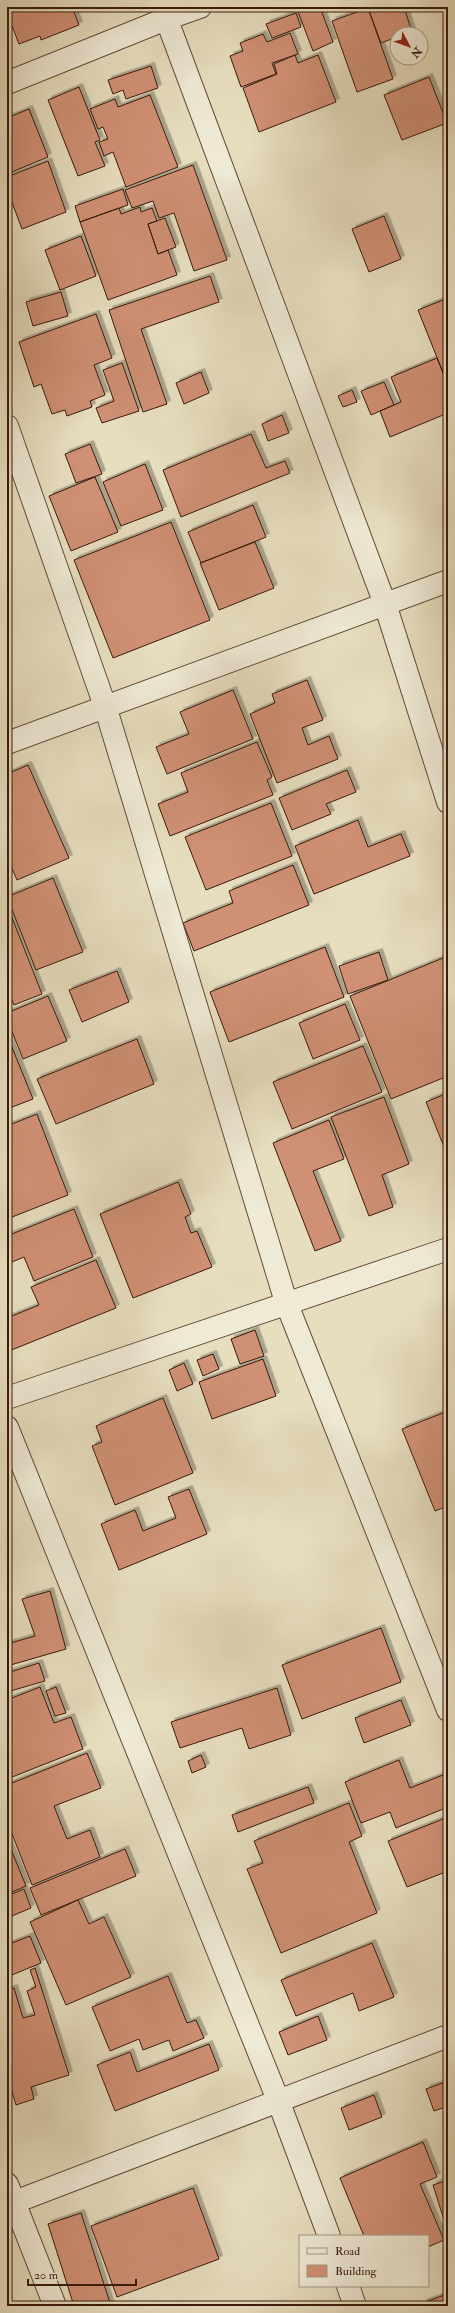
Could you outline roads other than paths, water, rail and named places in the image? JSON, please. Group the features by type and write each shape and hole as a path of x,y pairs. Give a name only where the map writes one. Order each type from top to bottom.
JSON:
{"street":[{"path":"7,83 164,13 200,7"},
{"path":"164,13 385,604 448,802"},
{"path":"7,426 105,706 286,1302 448,1710"},
{"path":"7,743 448,581"},
{"path":"7,1398 286,1302 448,1249"},
{"path":"7,1427 278,2100 329,2235"},
{"path":"55,2306 10,2197 278,2100 448,2036"},
{"path":"348,2287 355,2306"}]}
